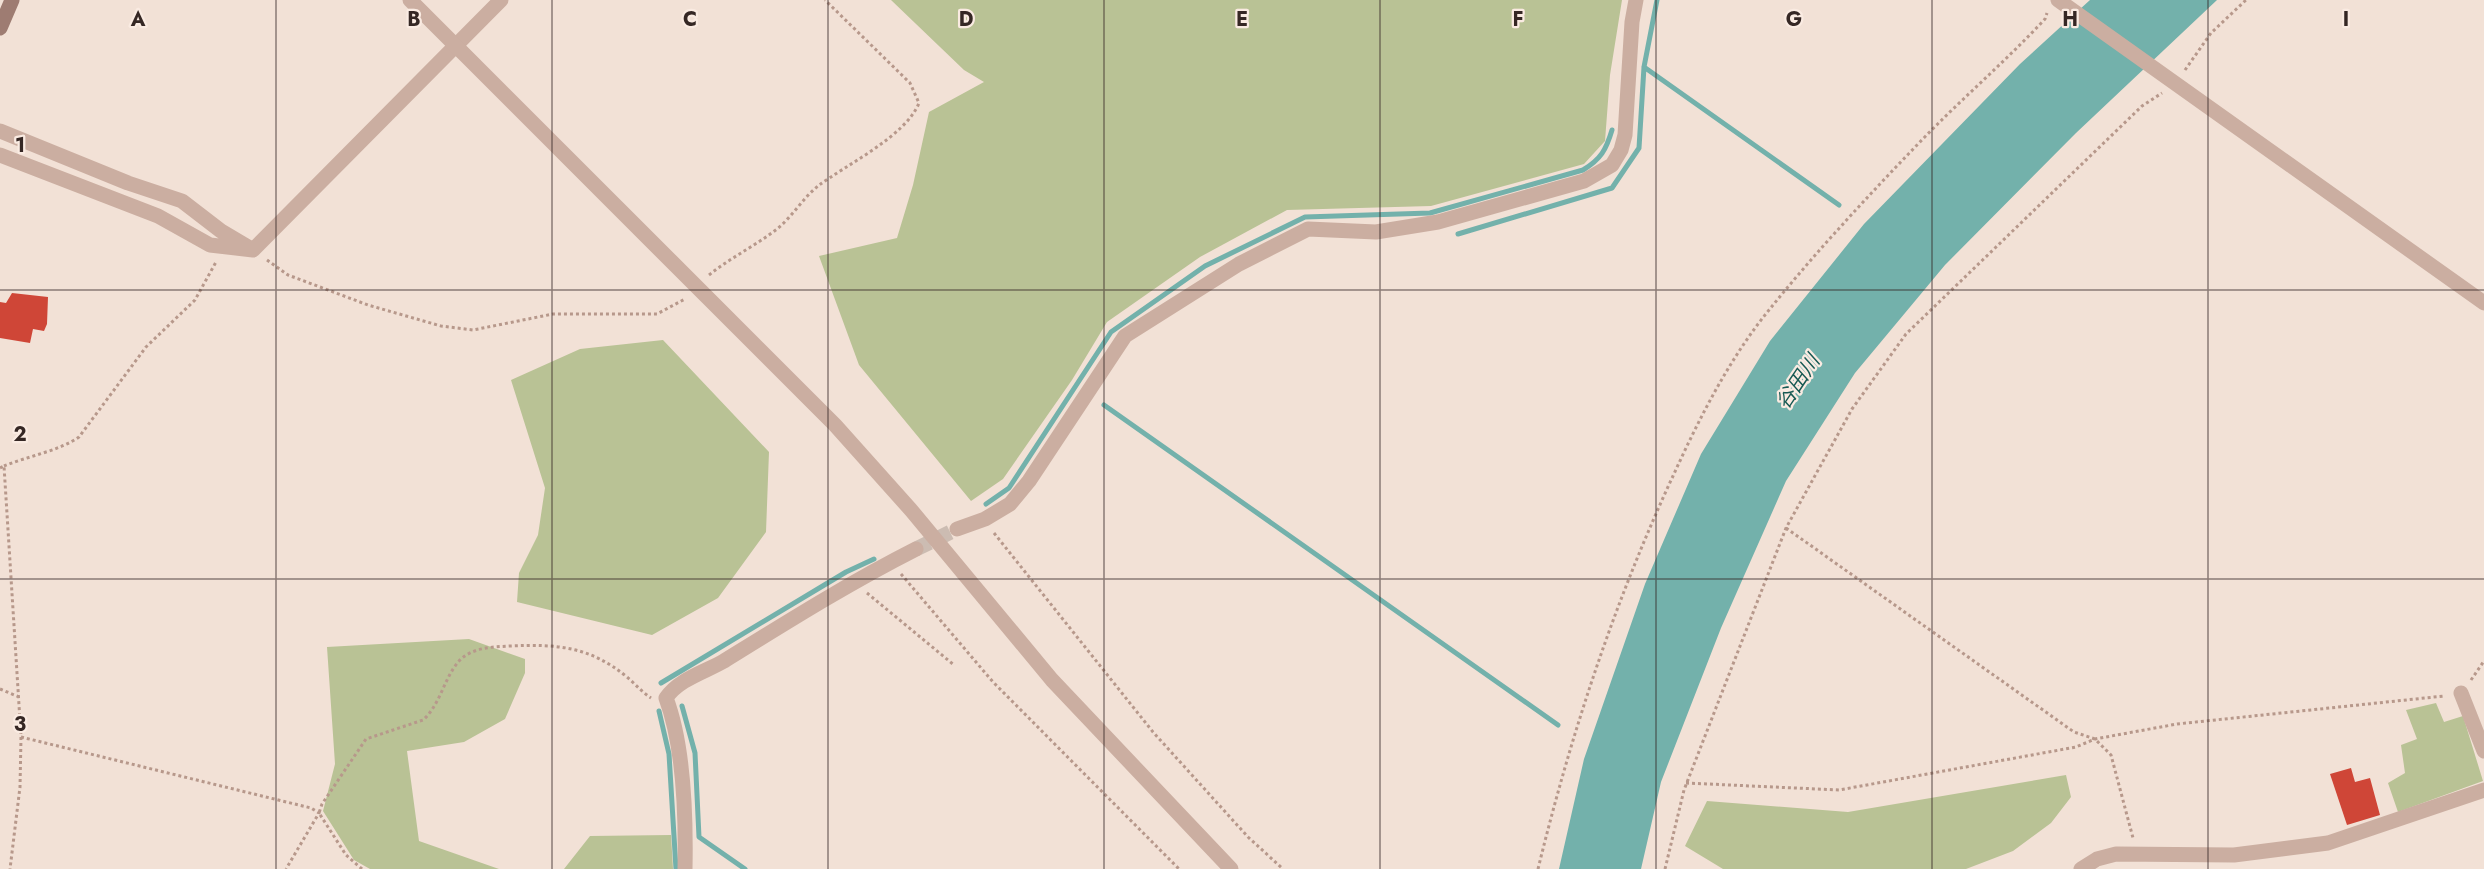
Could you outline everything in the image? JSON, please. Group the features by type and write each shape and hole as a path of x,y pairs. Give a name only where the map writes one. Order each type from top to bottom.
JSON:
{"main road":[{"path":"0,28 12,0"}],"street":[{"path":"410,0 835,425 911,510 1052,680 1231,869"},
{"path":"253,250 501,0"},
{"path":"957,529 985,519 1010,504 1029,481 1125,336 1239,264 1308,229 1376,232 1438,222 1584,181 1612,165 1621,150 1625,135 1632,22 1636,0"},
{"path":"2053,5 2072,12 2172,81 2484,303"},
{"path":"0,131 128,183 182,201 221,231 253,250"},
{"path":"0,155 158,216 210,245 253,250"},
{"path":"685,869 685,839 677,736 666,698 672,689 857,579 916,549"},
{"path":"2461,693 2484,751"},
{"path":"2081,869 2097,859 2116,854 2234,855 2328,843 2484,790"}],"path":[{"path":"253,250 288,274 368,304 441,326 473,330 553,314 657,314 687,298 718,267 776,230 796,212 815,188 901,128 914,114 919,103 910,83 825,0"},
{"path":"1665,869 1686,783 1786,528 1852,409 1906,334 2142,106 2172,81 2211,33 2246,0"},
{"path":"1538,869 1560,781 1595,667 1641,545 1722,380 1768,311 1919,143 2008,60 2045,20 2053,5"},
{"path":"10,869 20,787 21,737 2,467 32,454 66,445 79,436 146,347 195,300 212,272 223,247"},
{"path":"985,519 1153,732 1248,837 1283,869"},
{"path":"1786,528 2074,732 2095,739 2110,755 2138,854"},
{"path":"891,562 933,615 993,682 1179,869"},
{"path":"857,579 872,600 909,625 954,665"},
{"path":"286,869 366,739 423,720 430,714 452,670 460,660 476,649 555,644 574,648 597,657 616,669 650,698 666,698"},
{"path":"1686,783 1839,790 2076,747 2095,739 2177,724 2461,693 2484,661"},
{"path":"0,689 19,697"},
{"path":"21,737 311,808 319,813 346,855 362,869"}],"green space":[{"path":"891,0 1622,0 1610,75 1605,141 1584,164 1431,206 1287,210 1200,257 1107,322 1072,380 1003,479 971,501 859,365 819,256 897,238 913,185 929,112 984,82 964,70"},
{"path":"663,340 769,452 766,532 718,598 652,635 517,602 519,573 538,535 545,488 511,380 580,349"},
{"path":"469,639 525,659 525,673 505,719 464,742 407,751 419,841 499,869 370,869 354,860 323,811 335,764 327,647"},
{"path":"2436,703 2444,722 2463,716 2483,781 2398,812 2388,783 2405,773 2401,745 2417,739 2406,710"},
{"path":"2066,775 2071,797 2051,823 2013,851 1966,869 1723,869 1685,846 1707,801 1848,812"},
{"path":"671,835 673,869 564,869 590,836"}],"water":[{"name":"谷田川","path":"2090,0 2217,0 2076,133 1945,265 1855,373 1786,481 1721,628 1661,782 1641,869 1559,869 1584,759 1645,584 1701,454 1770,341 1864,224 2020,64"}],"building":[{"path":"12,293 48,297 47,324 44,331 33,329 30,343 0,338 0,302 6,303"},
{"path":"2351,768 2355,782 2370,778 2380,815 2347,825 2330,774"}],"waterway":[{"path":"1458,234 1612,188 1639,148 1644,67 1657,0"},
{"path":"1644,67 1839,205"},
{"path":"986,504 1009,488 1111,332 1205,266 1305,217 1430,213 1583,170 1602,153 1612,130"},
{"path":"1104,405 1558,725"},
{"path":"661,683 846,572 874,559"},
{"path":"682,706 695,753 699,837 745,869"},
{"path":"659,711 669,754 676,869"}],"tunnel":[{"path":"916,549 957,529"}]}
